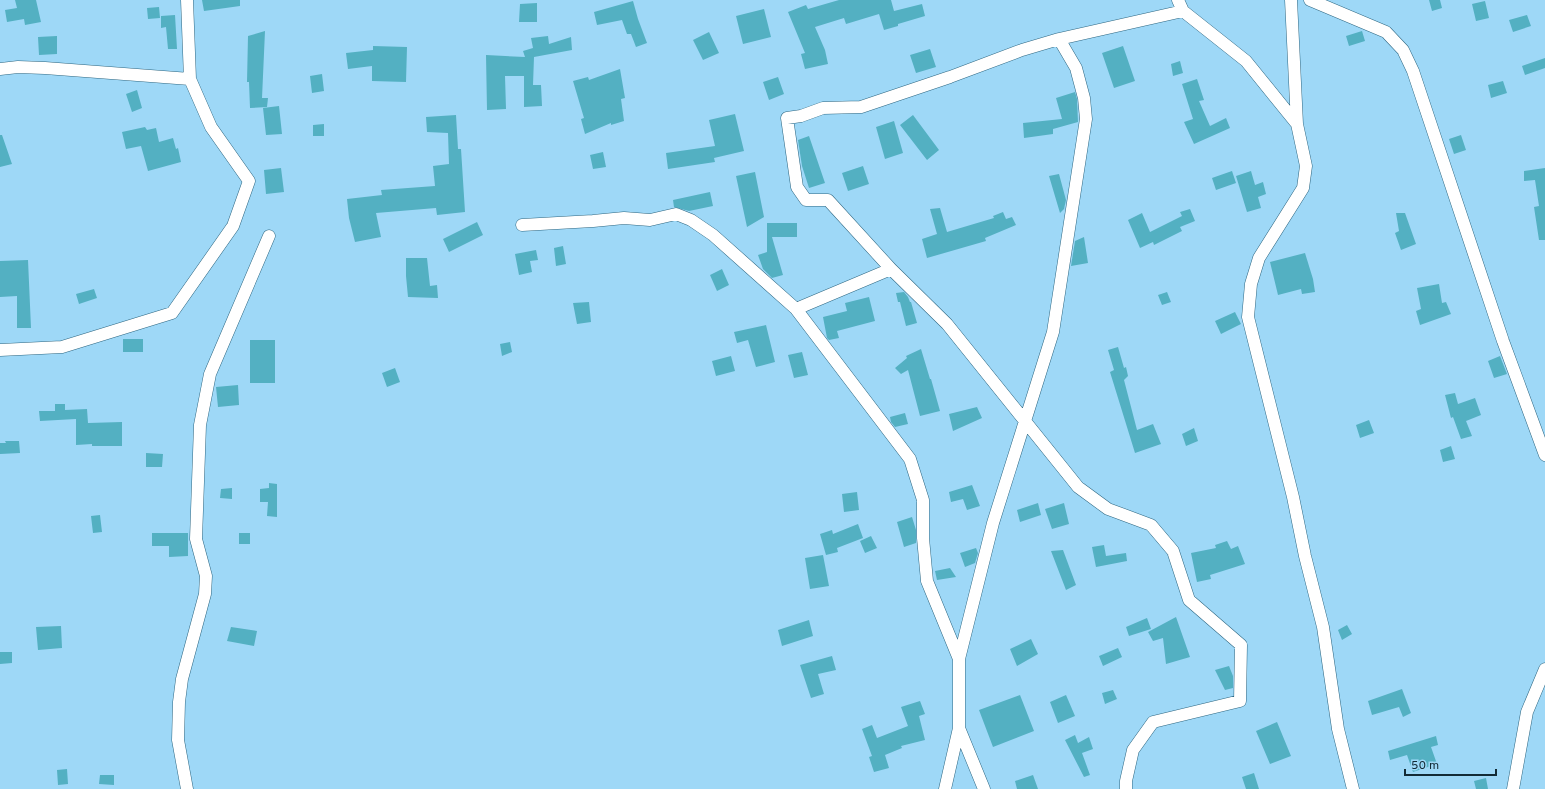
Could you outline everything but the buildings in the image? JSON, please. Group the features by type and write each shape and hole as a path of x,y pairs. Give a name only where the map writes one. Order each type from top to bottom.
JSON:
{"street":[{"path":"0,350 62,347 172,313 233,226 248,181 211,127 190,79 188,0"},
{"path":"1291,0 1297,124 1306,166 1303,188 1260,258 1251,284 1248,317 1293,497 1305,556 1323,627 1338,730 1352,789"},
{"path":"1310,0 1386,32 1403,50 1413,71 1503,341 1545,455"},
{"path":"1126,789 1126,782 1134,750 1153,722 1240,701 1241,645 1189,600 1173,551 1151,525 1108,509 1078,486 947,324 891,269 828,200 806,200 797,187 787,118 801,116 823,108 861,107 950,77 1022,50 1180,6 1246,61 1297,124"},
{"path":"945,789 959,728 959,659 993,523 1053,332 1086,119 1084,98 1076,68 1058,40"},
{"path":"0,69 18,67 45,68 190,79"},
{"path":"522,225 624,218 650,220 676,214 692,220 712,235 796,309 910,459 923,500 923,538 927,581 959,659"},
{"path":"188,789 178,740 179,702 182,679 205,594 206,576 196,538 200,425 210,374 269,236"},
{"path":"796,309 891,269"},
{"path":"1514,789 1527,712 1545,669"},
{"path":"959,728 984,789"}]}
